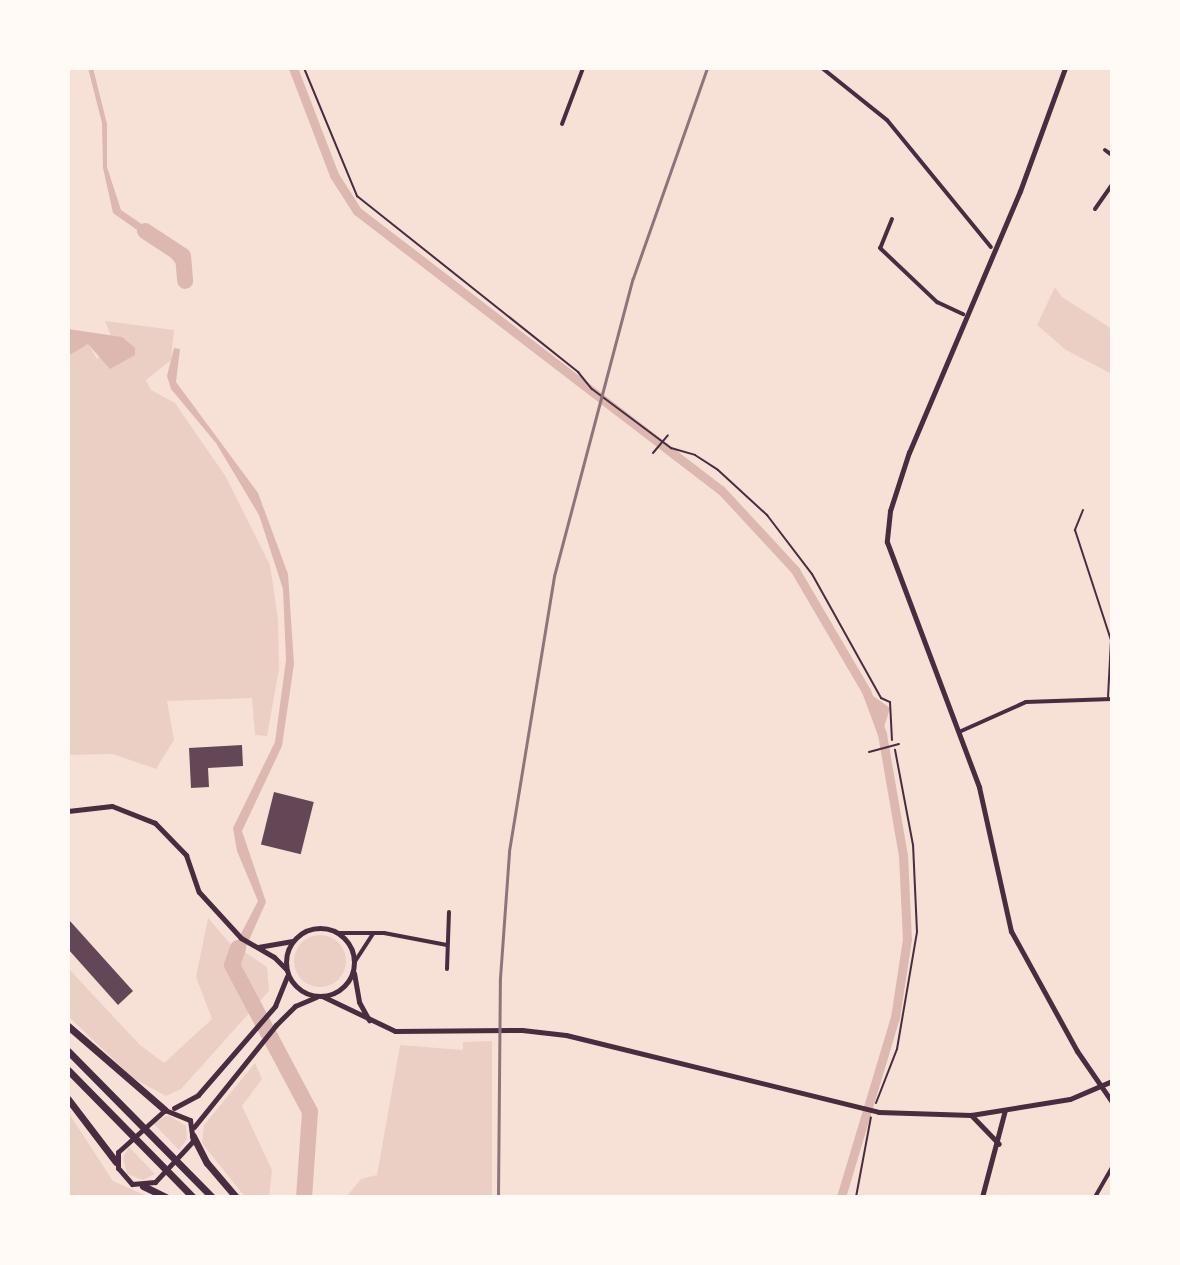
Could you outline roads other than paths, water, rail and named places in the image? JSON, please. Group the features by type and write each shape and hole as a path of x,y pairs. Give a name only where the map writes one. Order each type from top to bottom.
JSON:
{"highway":[{"path":"68,1026 146,1099 167,1110"},
{"path":"68,1051 212,1197"},
{"path":"68,1070 193,1197"},
{"path":"68,1099 116,1162"},
{"path":"194,1133 207,1163 236,1197"},
{"path":"143,1186 166,1197"}],"street":[{"path":"562,124 583,68"},
{"path":"822,68 887,120 991,247"},
{"path":"1065,68 1020,191 991,247 904,464 887,529 897,576 959,732 985,809 1011,931 1112,1102"},
{"path":"1105,150 1112,155"},
{"path":"1095,209 1112,185"},
{"path":"892,219 880,248 937,302 963,314"},
{"path":"959,732 1026,702 1110,698"},
{"path":"68,811 112,806 155,823 174,838 199,892 237,934 287,972 301,990 404,1033 522,1030 566,1035 879,1112 971,1115 1101,1088 1112,1081"},
{"path":"447,969 449,912"},
{"path":"256,946 293,941 313,928 338,933 374,933 447,945"},
{"path":"338,933 349,943 356,992 370,1021"},
{"path":"293,941 282,995 198,1095 148,1120 125,1143 116,1162 124,1178 143,1186 160,1178 183,1155 200,1114 276,1025 295,1006 341,989 374,933"},
{"path":"167,1110 186,1116 194,1133"},
{"path":"990,1197 982,1195 1000,1145 1005,1110"},
{"path":"971,1115 1000,1145"},
{"path":"1095,1197 1112,1167"}],"lane":[{"path":"1083,510 1075,530 1111,640 1110,698"},
{"path":"869,752 899,744"}],"waterway":[{"path":"293,68 334,175 357,211 721,490 795,570 866,691 882,734 903,855 907,939 895,1017 841,1197"},
{"path":"145,231 183,256 185,281"},
{"path":"238,948 232,965 310,1112 304,1197"}],"railway":[{"path":"498,1197 500,978 509,851 554,576 633,278 707,68"}]}
